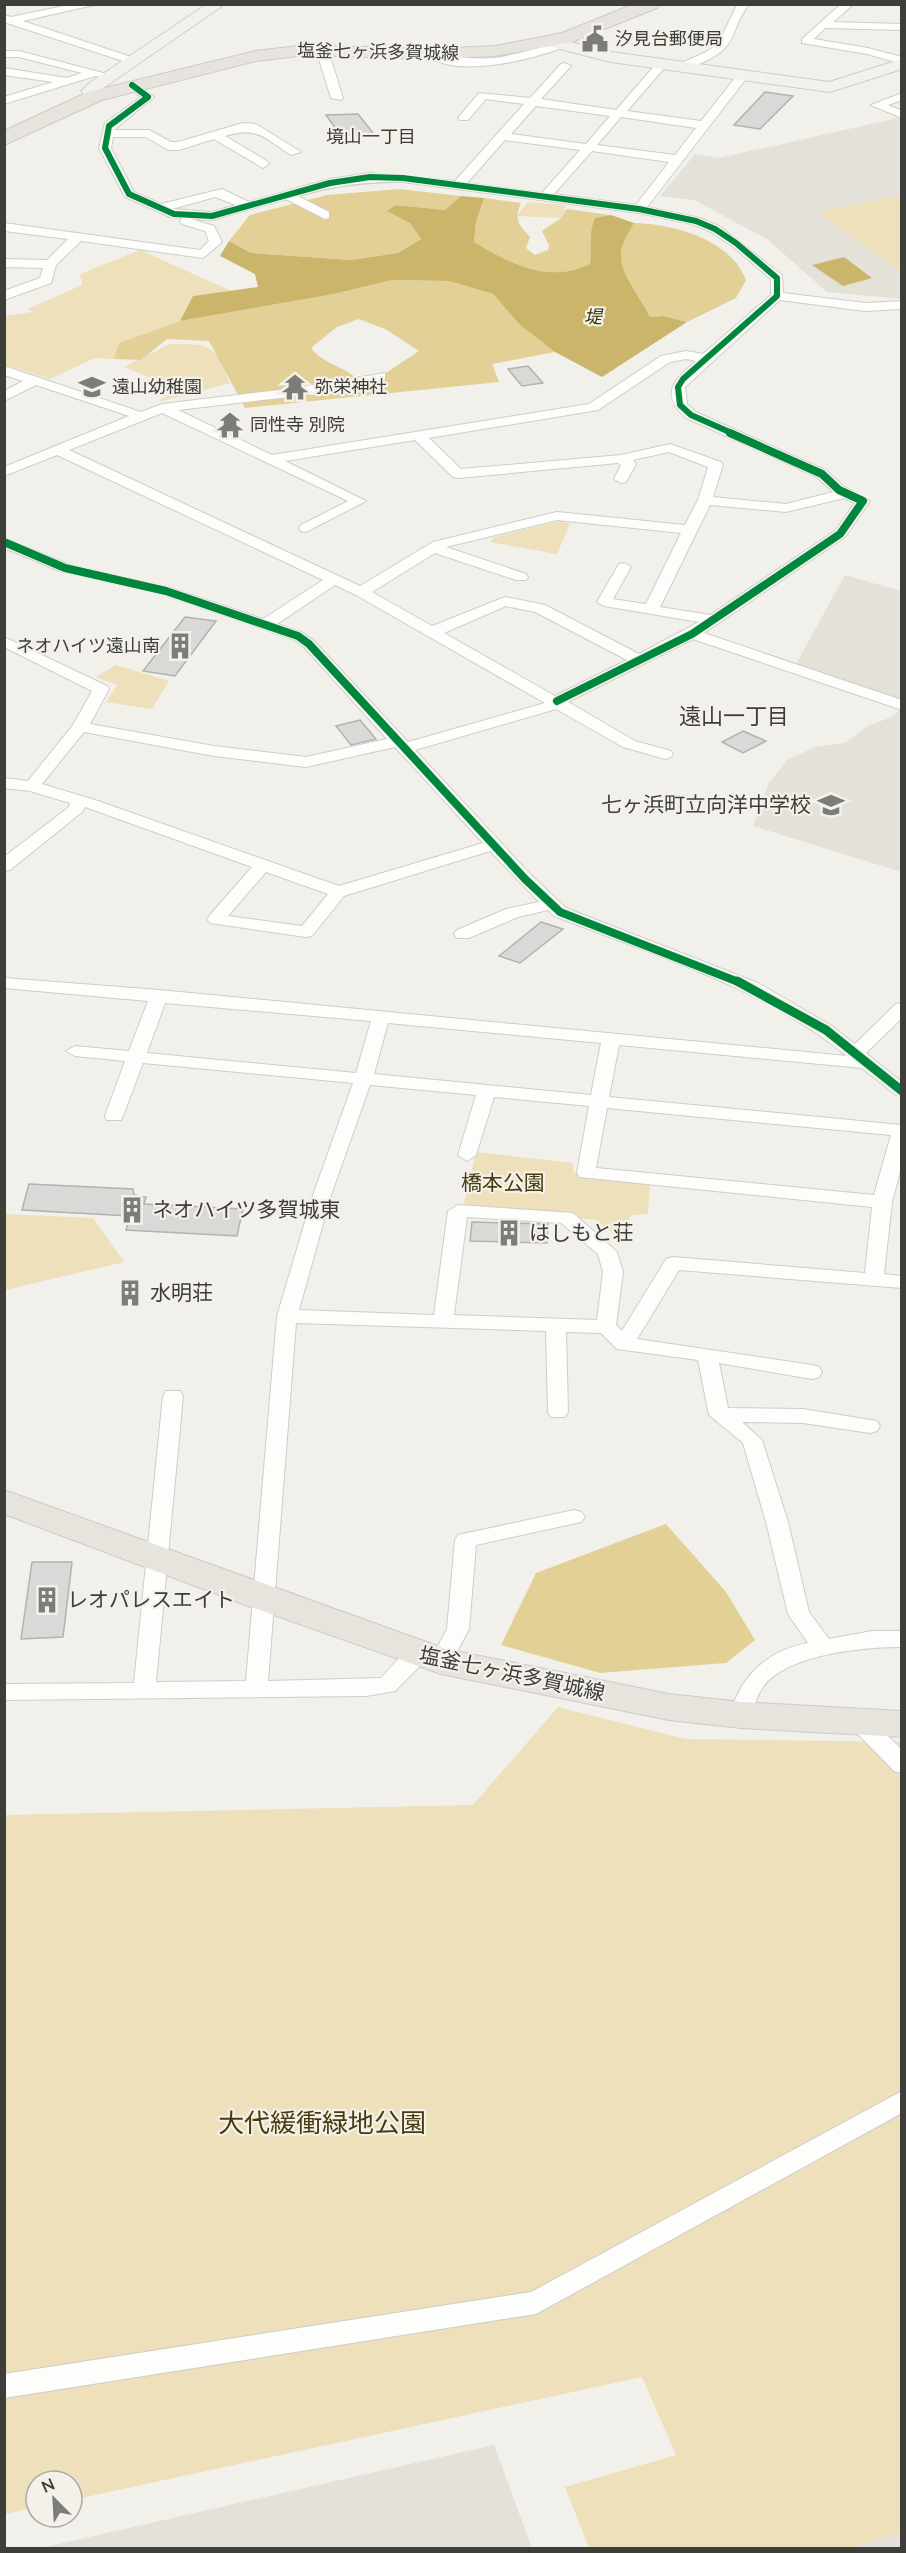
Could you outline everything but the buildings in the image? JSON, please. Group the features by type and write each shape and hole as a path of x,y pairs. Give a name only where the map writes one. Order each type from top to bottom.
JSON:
{"main road":[{"name":"塩釜七ヶ浜多賀城線","path":"4,139 95,96 267,54 322,50 508,55 556,44 651,4"},
{"name":"塩釜七ヶ浜多賀城線","path":"4,1501 429,1658 669,1707 741,1715 902,1724"}],"street":[{"path":"7,17 18,4"},
{"path":"7,17 93,4"},
{"path":"4,102 69,81 102,74 133,61 218,4"},
{"path":"681,67 714,53 724,45 731,23 744,4"},
{"path":"849,4 806,41 868,51 902,62"},
{"path":"7,17 133,61"},
{"path":"822,25 902,27"},
{"path":"556,44 661,64 834,87 902,62"},
{"path":"322,50 337,98"},
{"path":"4,54 19,54 102,74"},
{"path":"546,196 661,64"},
{"path":"457,186 565,66"},
{"path":"6,72 69,81"},
{"path":"95,96 89,91 102,74"},
{"path":"639,209 743,75"},
{"path":"4,227 203,254 216,242 210,229 129,194 105,148 109,126 148,98 132,86"},
{"path":"464,118 483,95 703,125"},
{"path":"902,96 877,105 902,115"},
{"path":"108,133 149,135 168,146 243,127 256,128 295,153"},
{"path":"215,135 263,164"},
{"path":"501,136 676,159"},
{"path":"80,727 214,751 306,762 478,729 559,702 692,634 840,534 863,501 846,493 822,474 691,415 680,405 678,387 683,379 777,296 777,278 768,268 716,229 696,221 639,209 403,178 370,177 330,183 212,216 174,214"},
{"path":"160,208 215,193 222,193 247,206"},
{"path":"287,195 326,215"},
{"path":"4,262 43,266 50,264 77,238"},
{"path":"4,296 46,280 50,264"},
{"path":"777,296 865,307 902,305"},
{"path":"270,459 593,407 666,359 686,356 706,359"},
{"path":"4,370 141,416"},
{"path":"4,472 162,408 297,392 380,376"},
{"path":"4,397 34,380"},
{"path":"162,408 359,501 306,528"},
{"path":"419,436 458,474 621,459 670,448 716,465 705,500 651,610"},
{"path":"57,450 361,592 559,702 629,744 665,754"},
{"path":"621,459 630,464 621,479"},
{"path":"705,500 786,508 846,493"},
{"path":"361,592 433,548 557,516 690,530"},
{"path":"4,542 64,568 166,591 298,636 309,644 494,845 560,912 752,987 826,1030 902,1092"},
{"path":"433,548 521,577"},
{"path":"624,567 604,602 713,620"},
{"path":"266,624 333,580"},
{"path":"432,632 506,601 540,608 638,660"},
{"path":"692,634 902,705"},
{"path":"5,641 101,689 80,727 32,786"},
{"path":"4,783 32,786 79,800 338,892"},
{"path":"4,866 76,809 79,800"},
{"path":"263,865 216,919 306,932 338,892 494,845"},
{"path":"463,934 512,913 551,904"},
{"path":"4,983 159,995 611,1038 860,1058"},
{"path":"114,1116 159,995"},
{"path":"860,1058 902,1008"},
{"path":"256,1689 287,1316 322,1195 363,1080 381,1017"},
{"path":"611,1038 586,1173 882,1202"},
{"path":"75,1051 901,1131 882,1202 874,1280"},
{"path":"467,1155 486,1092"},
{"path":"443,1322 458,1211 566,1217 607,1252 613,1272 606,1327"},
{"path":"624,1344 673,1263 902,1282"},
{"path":"287,1316 606,1327 624,1344 812,1372"},
{"path":"556,1326 558,1412"},
{"path":"707,1355 719,1415 752,1440 777,1522 799,1614 824,1647"},
{"path":"144,1690 173,1396"},
{"path":"719,1415 803,1416 870,1426"},
{"path":"4,1692 366,1688 387,1685 429,1658 458,1629 466,1540 574,1517"},
{"path":"741,1715 746,1696 756,1679 795,1653 872,1639 902,1639"},
{"path":"860,1722 902,1765"},
{"path":"4,2386 537,2303 902,2101"}],"shaded area":[{"path":"901,119 901,299 827,292 767,239 694,200 660,196 695,154 719,158"},
{"path":"399,189 461,196 445,210 395,205 388,211 410,223 421,239 398,253 351,260 251,253 229,241 250,215 327,195"},
{"path":"484,198 521,203 518,221 530,237 526,248 535,255 548,250 549,245 542,231 561,218 566,209 611,215 595,218 591,234 590,264 574,270 545,272 516,264 474,242 476,222"},
{"path":"634,223 683,231 714,244 738,266 746,280 736,298 687,322 663,316 650,317 629,282 622,263 623,244"},
{"path":"392,280 449,281 493,294 519,324 555,352 492,364 499,382 245,408 209,341 167,339 141,360 114,359 119,343 180,321 334,294","holes":["359,319 387,330 419,351 386,373 355,377 326,361 311,348 337,327"]},
{"path":"845,575 901,591 901,700 796,664"},
{"name":"七ヶ浜町立向洋中学校","path":"901,709 901,872 753,826 769,783 787,760 815,747 844,743 870,725 892,717"},
{"path":"666,1524 726,1592 755,1640 726,1663 600,1673 501,1645 536,1573"},
{"path":"494,2445 532,2548 41,2548"},
{"path":"901,2533 901,2548 849,2548"}],"green space":[{"path":"901,195 901,271 818,212"},
{"path":"528,202 566,205 561,218 517,216"},
{"path":"140,250 231,291 193,296 180,321 119,343 114,359 95,358 50,379 5,365 5,316 32,312 28,309 82,285 80,274"},
{"path":"170,344 203,346 210,349 220,360 230,383 158,402 176,389 124,367"},
{"path":"560,521 570,524 557,554 490,542 494,537"},
{"path":"116,665 169,681 152,709 106,702 117,685 96,677"},
{"name":"橋本公園","path":"476,1152 573,1163 573,1172 584,1176 650,1183 648,1214 631,1215 622,1241 597,1220 463,1208"},
{"path":"4,1214 93,1218 124,1262 5,1290"},
{"name":"大代緩衝緑地公園","path":"558,1707 685,1739 901,1742 901,2533 849,2548 589,2548 565,2487 676,2455 642,2377 84,2497 84,2469 24,2469 24,2510 5,2514 4,1815 473,1805"}],"water":[{"name":"堤","path":"461,196 484,198 476,222 474,242 516,264 545,272 574,270 590,264 591,234 595,218 611,215 634,223 621,253 629,282 650,317 663,316 687,322 602,377 555,352 519,324 493,294 449,281 392,280 334,294 180,321 193,296 258,287 255,274 220,256 229,241 251,253 351,260 398,253 421,239 410,223 387,211 395,205 445,210"},
{"path":"844,257 872,278 843,286 812,265"}],"cycle path":[{"path":"132,85 148,97 109,126 105,148 129,194 174,214 212,216 330,183 370,177 403,178 639,209 696,221 715,229 736,243 777,278 777,296 683,379 678,387 680,405 691,415 822,474 839,490 863,501 840,534 692,634 557,701"},
{"path":"4,542 65,568 166,591 298,636 309,644 525,879 560,912 752,987 826,1030 902,1091"}],"place":[{"name":"汐見台郵便局","path":"595,39"},
{"name":"遠山幼稚園","path":"92,387"},
{"name":"弥栄神社","path":"295,387"},
{"name":"同性寺 別院","path":"230,425"},
{"name":"ネオハイツ遠山南","path":"180,646"},
{"name":"七ヶ浜町立向洋中学校","path":"831,805"},
{"name":"ネオハイツ多賀城東","path":"132,1210"},
{"name":"はしもと荘","path":"509,1233"},
{"name":"水明荘","path":"130,1293"},
{"name":"レオパレスエイト","path":"47,1600"}],"district":[{"name":"境山一丁目","path":"371,137"},
{"name":"遠山一丁目","path":"734,716"}]}
